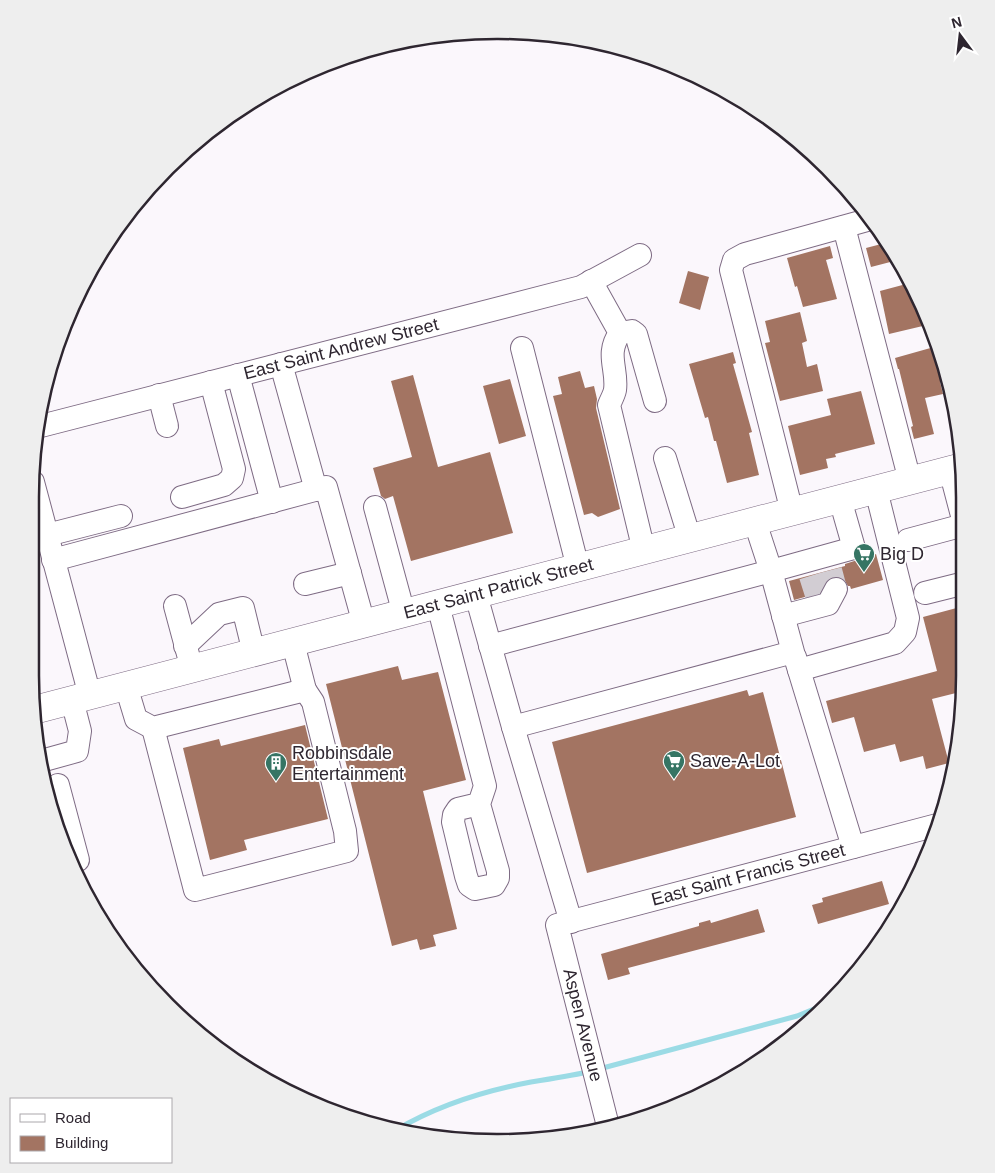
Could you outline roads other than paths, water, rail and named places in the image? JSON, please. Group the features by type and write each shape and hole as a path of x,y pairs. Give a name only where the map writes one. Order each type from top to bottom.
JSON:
{"main road":[{"name":"East Saint Patrick Street","path":"40,708 126,686 188,658 254,653 955,469"}],"street":[{"path":"792,512 731,270 734,260 744,254 864,222"},
{"path":"844,227 910,481"},
{"name":"East Saint Andrew Street","path":"45,425 582,287 640,255"},
{"path":"591,282 620,333"},
{"path":"644,551 609,405 615,390 612,363 614,342 620,333 632,330 636,334 655,401"},
{"path":"522,348 578,568"},
{"path":"281,364 316,490"},
{"path":"238,375 272,502"},
{"path":"182,497 224,485 232,478 234,469 211,382"},
{"path":"159,395 167,426"},
{"path":"665,458 690,539"},
{"path":"54,560 326,488 364,624"},
{"path":"513,727 796,661 895,643 905,632 908,618 876,490"},
{"path":"783,616 823,582 854,548 840,499"},
{"path":"39,505 54,560 81,698 77,751 52,783"},
{"path":"375,507 404,614"},
{"path":"47,535 122,516"},
{"path":"755,522 853,847"},
{"path":"908,540 956,528"},
{"path":"490,646 771,571 823,582"},
{"path":"306,584 350,573"},
{"path":"925,593 956,585"},
{"name":"Aspen Avenue","path":"476,595 513,727 564,923 587,1043 607,1121"},
{"path":"438,605 485,786 479,804"},
{"path":"175,606 188,658"},
{"path":"188,658 219,614 243,608 254,653"},
{"path":"153,728 195,890 347,850 345,831 313,702 305,690 293,643"},
{"path":"126,686 136,719 153,728 305,690"},
{"path":"47,759 77,751"},
{"path":"61,817 78,860"},
{"name":"East Saint Francis Street","path":"564,923 931,826"}],"waterway":[{"path":"599,1069 797,1016 811,1010"},
{"path":"406,1125 445,1106 478,1095 513,1086 588,1072"}],"tunnel":[{"path":"831,570 836,589"},
{"path":"810,576 816,595"}],"place":[{"name":"Big D","path":"864,573"},
{"name":"Save-A-Lot","path":"674,780"},
{"name":"Robbinsdale Entertainment","path":"276,782"}]}
